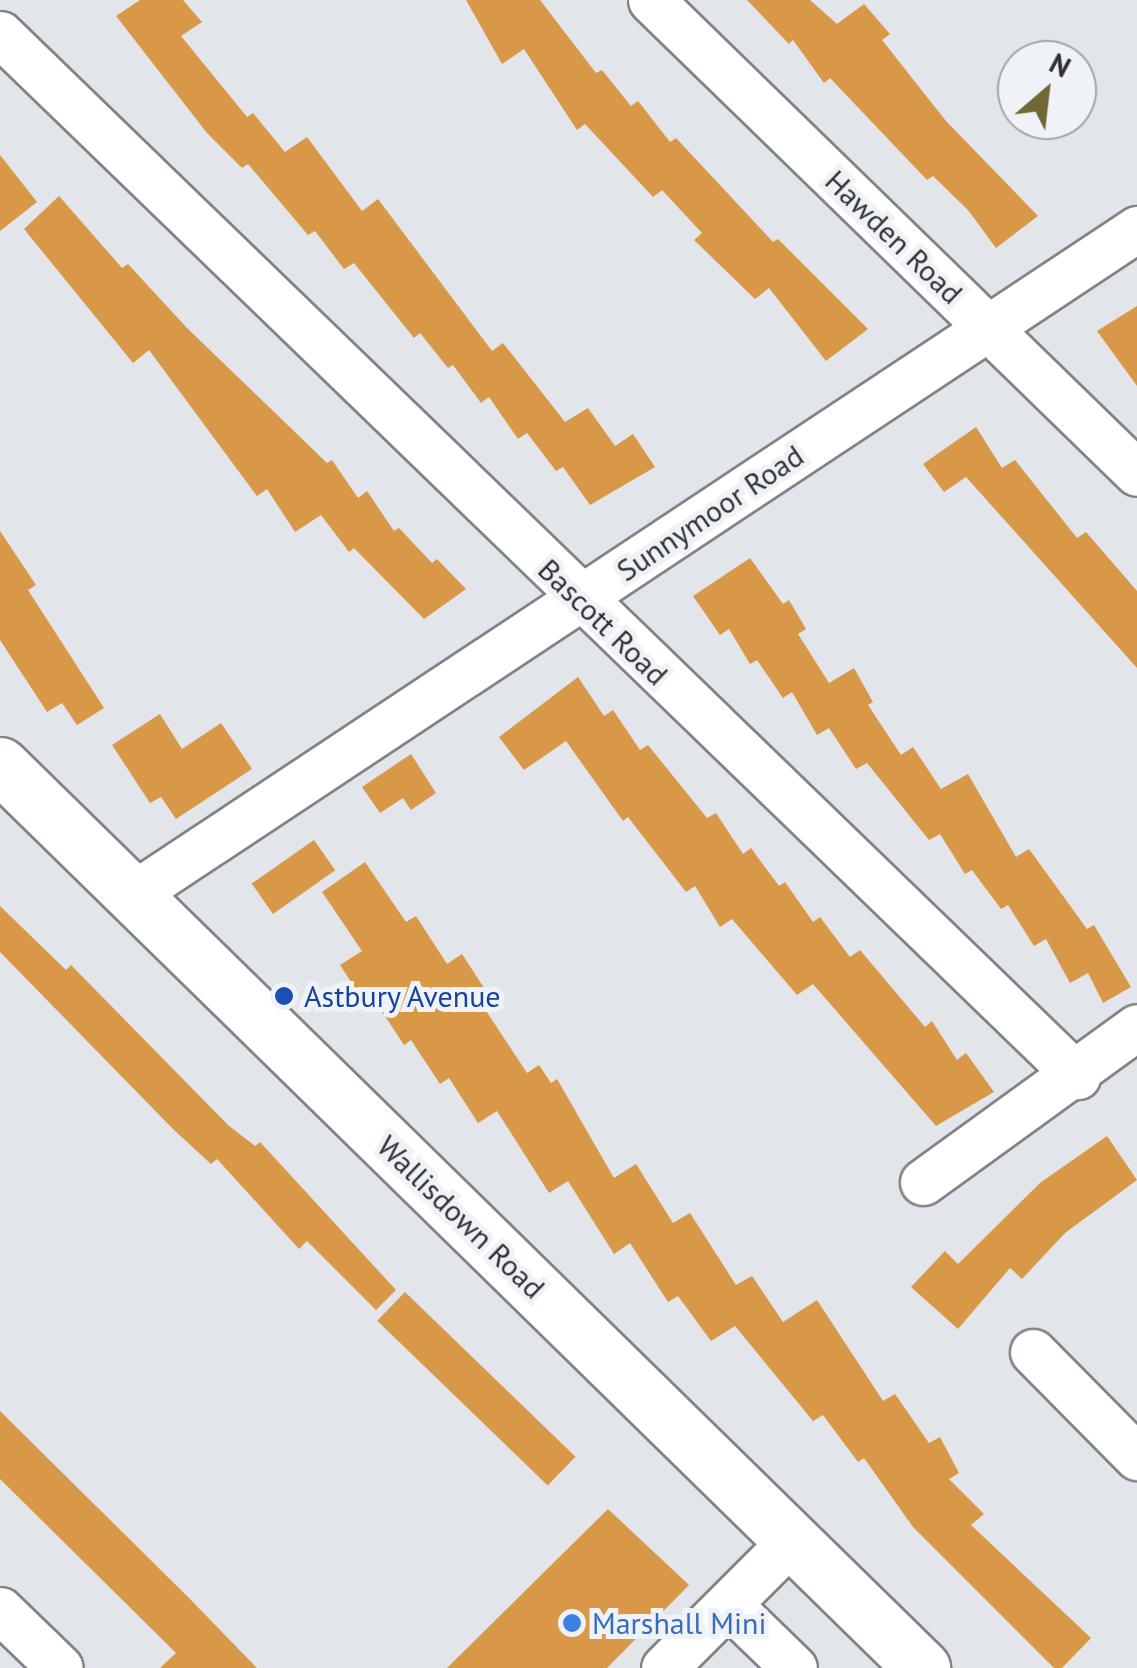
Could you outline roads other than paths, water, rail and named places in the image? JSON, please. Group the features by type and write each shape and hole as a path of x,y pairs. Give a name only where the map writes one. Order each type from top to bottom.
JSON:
{"main road":[{"name":"Wallisdown Road","path":"0,765 922,1668"}],"street":[{"name":"Hawden Road","path":"651,0 1137,473"},
{"name":"Bascott Road","path":"0,34 580,601 1077,1076"},
{"name":"Sunnymoor Road","path":"132,895 1137,229"},
{"path":"924,1182 1077,1076 1137,1027"},
{"path":"1034,1352 1137,1456"},
{"path":"664,1668 792,1540"},
{"path":"730,1606 794,1668"},
{"path":"0,1610 60,1668"}],"place":[{"name":"Astbury Avenue","path":"284,996"},
{"name":"Marshall Mini","path":"572,1623"}]}
